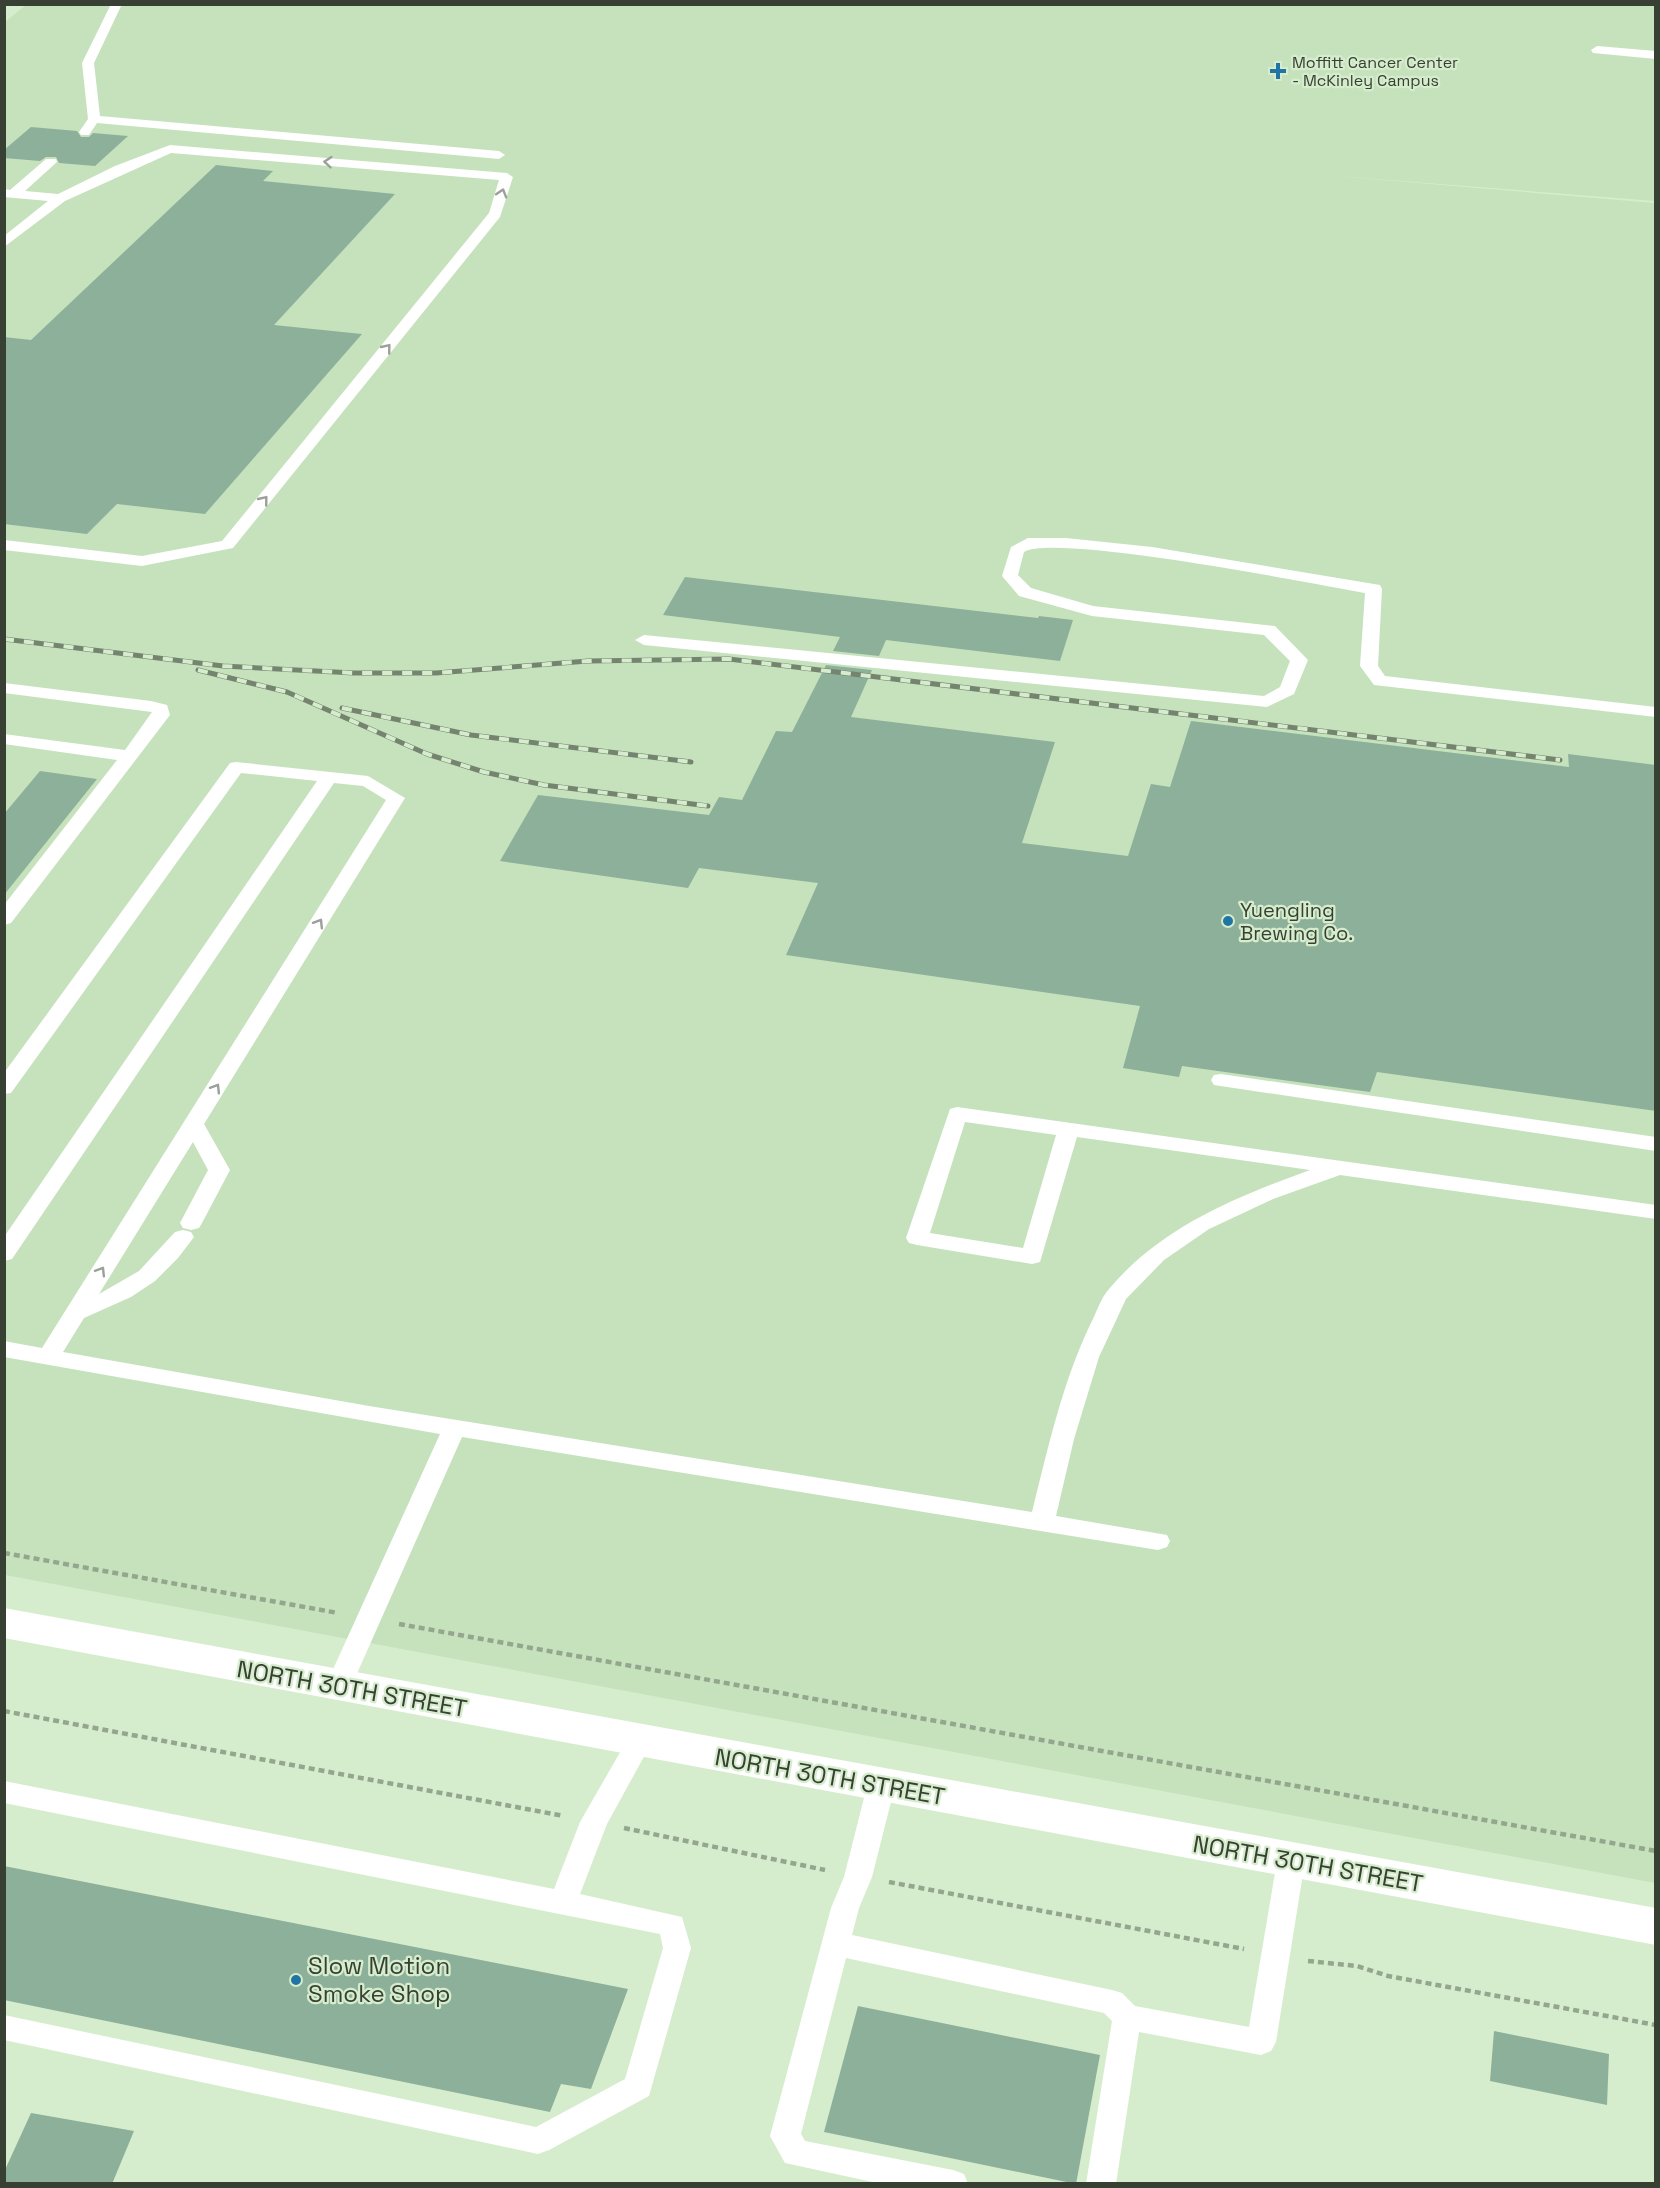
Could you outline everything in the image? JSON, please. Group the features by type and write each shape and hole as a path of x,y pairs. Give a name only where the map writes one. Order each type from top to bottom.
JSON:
{"main road":[{"name":"NORTH 30TH STREET","path":"4,1623 338,1687 1656,1927"}],"lane":[{"path":"85,132 94,119 88,63 117,4"},
{"path":"1597,50 1656,55"},
{"path":"94,119 499,155"},
{"path":"4,243 60,198 120,169 170,149 507,177 495,214 227,545 142,561 4,545"},
{"path":"9,194 51,162"},
{"path":"9,194 60,198"},
{"path":"644,640 1267,702 1288,690 1299,660 1269,630 1092,611 1025,592 1010,576 1017,550 1028,543 1066,543 1152,552 1374,589 1369,666 1380,681 1656,712"},
{"path":"4,688 161,709 161,716 4,919"},
{"path":"4,739 131,756"},
{"path":"4,1088 236,767 368,781 396,798 48,1357"},
{"path":"4,1254 329,777"},
{"path":"1221,1080 1656,1144"},
{"path":"1068,1130 1032,1257 917,1238 957,1114 1656,1212"},
{"path":"75,1313 136,1286 163,1265 187,1230 219,1170 194,1124"},
{"path":"1042,1521 1062,1439 1087,1357 1116,1295 1156,1255 1201,1224 1265,1194 1338,1168"},
{"path":"4,1349 369,1414 1158,1540"},
{"path":"338,1687 371,1619 455,1426"},
{"path":"563,1902 594,1822 639,1742"},
{"path":"881,1786 858,1877 845,1908 785,2136 796,2153 952,2184"},
{"path":"4,1792 672,1925 677,1948 638,2087 538,2141 4,2027"},
{"path":"836,1944 1112,2002 1128,2017 1212,2035 1261,2042 1291,1861"},
{"path":"1101,2184 1128,2017"}],"path":[{"path":"4,1553 1656,1851"}],"shaded area":[{"path":"27,4 1655,5 1655,201 1324,175 1655,203 1655,1883 5,1575 5,22"}],"building":[{"path":"31,127 77,131 81,137 89,137 93,133 128,136 95,166 59,163 56,157 46,157 40,161 4,158 4,150"},
{"path":"216,165 273,171 263,181 395,194 274,325 362,334 205,514 117,504 87,534 4,524 4,337 31,340"},
{"path":"685,577 1038,618 1039,616 1073,620 1060,661 886,640 879,656 833,651 840,637 663,615"},
{"name":"Yuengling Brewing Co.","path":"826,665 872,670 851,717 1055,742 1022,843 1128,856 1151,784 1170,787 1191,721 1569,767 1568,754 1656,765 1656,1111 1377,1072 1370,1092 1182,1066 1179,1077 1123,1068 1140,1006 786,955 818,883 699,868 688,888 500,861 538,795 709,815 719,797 742,800 776,731 792,732"},
{"path":"40,771 97,779 4,895 4,814"},
{"path":"4,1866 628,1989 591,2089 561,2084 550,2112 4,2000"},
{"path":"858,2006 1100,2055 1076,2184 824,2132"},
{"path":"1494,2031 1609,2054 1607,2105 1490,2081"},
{"path":"31,2113 134,2131 112,2184 4,2184 4,2172"}],"railway":[{"path":"4,639 223,666 354,673 436,673 588,661 729,659 1560,760"},
{"path":"198,670 287,692 427,754 484,772 544,785 708,806"},
{"path":"342,708 471,735 691,762"}],"place":[{"name":"Moffitt Cancer Center - McKinley Campus","path":"1278,71"},
{"name":"Yuengling Brewing Co.","path":"1228,921"},
{"name":"Slow Motion Smoke Shop","path":"296,1980"}]}
